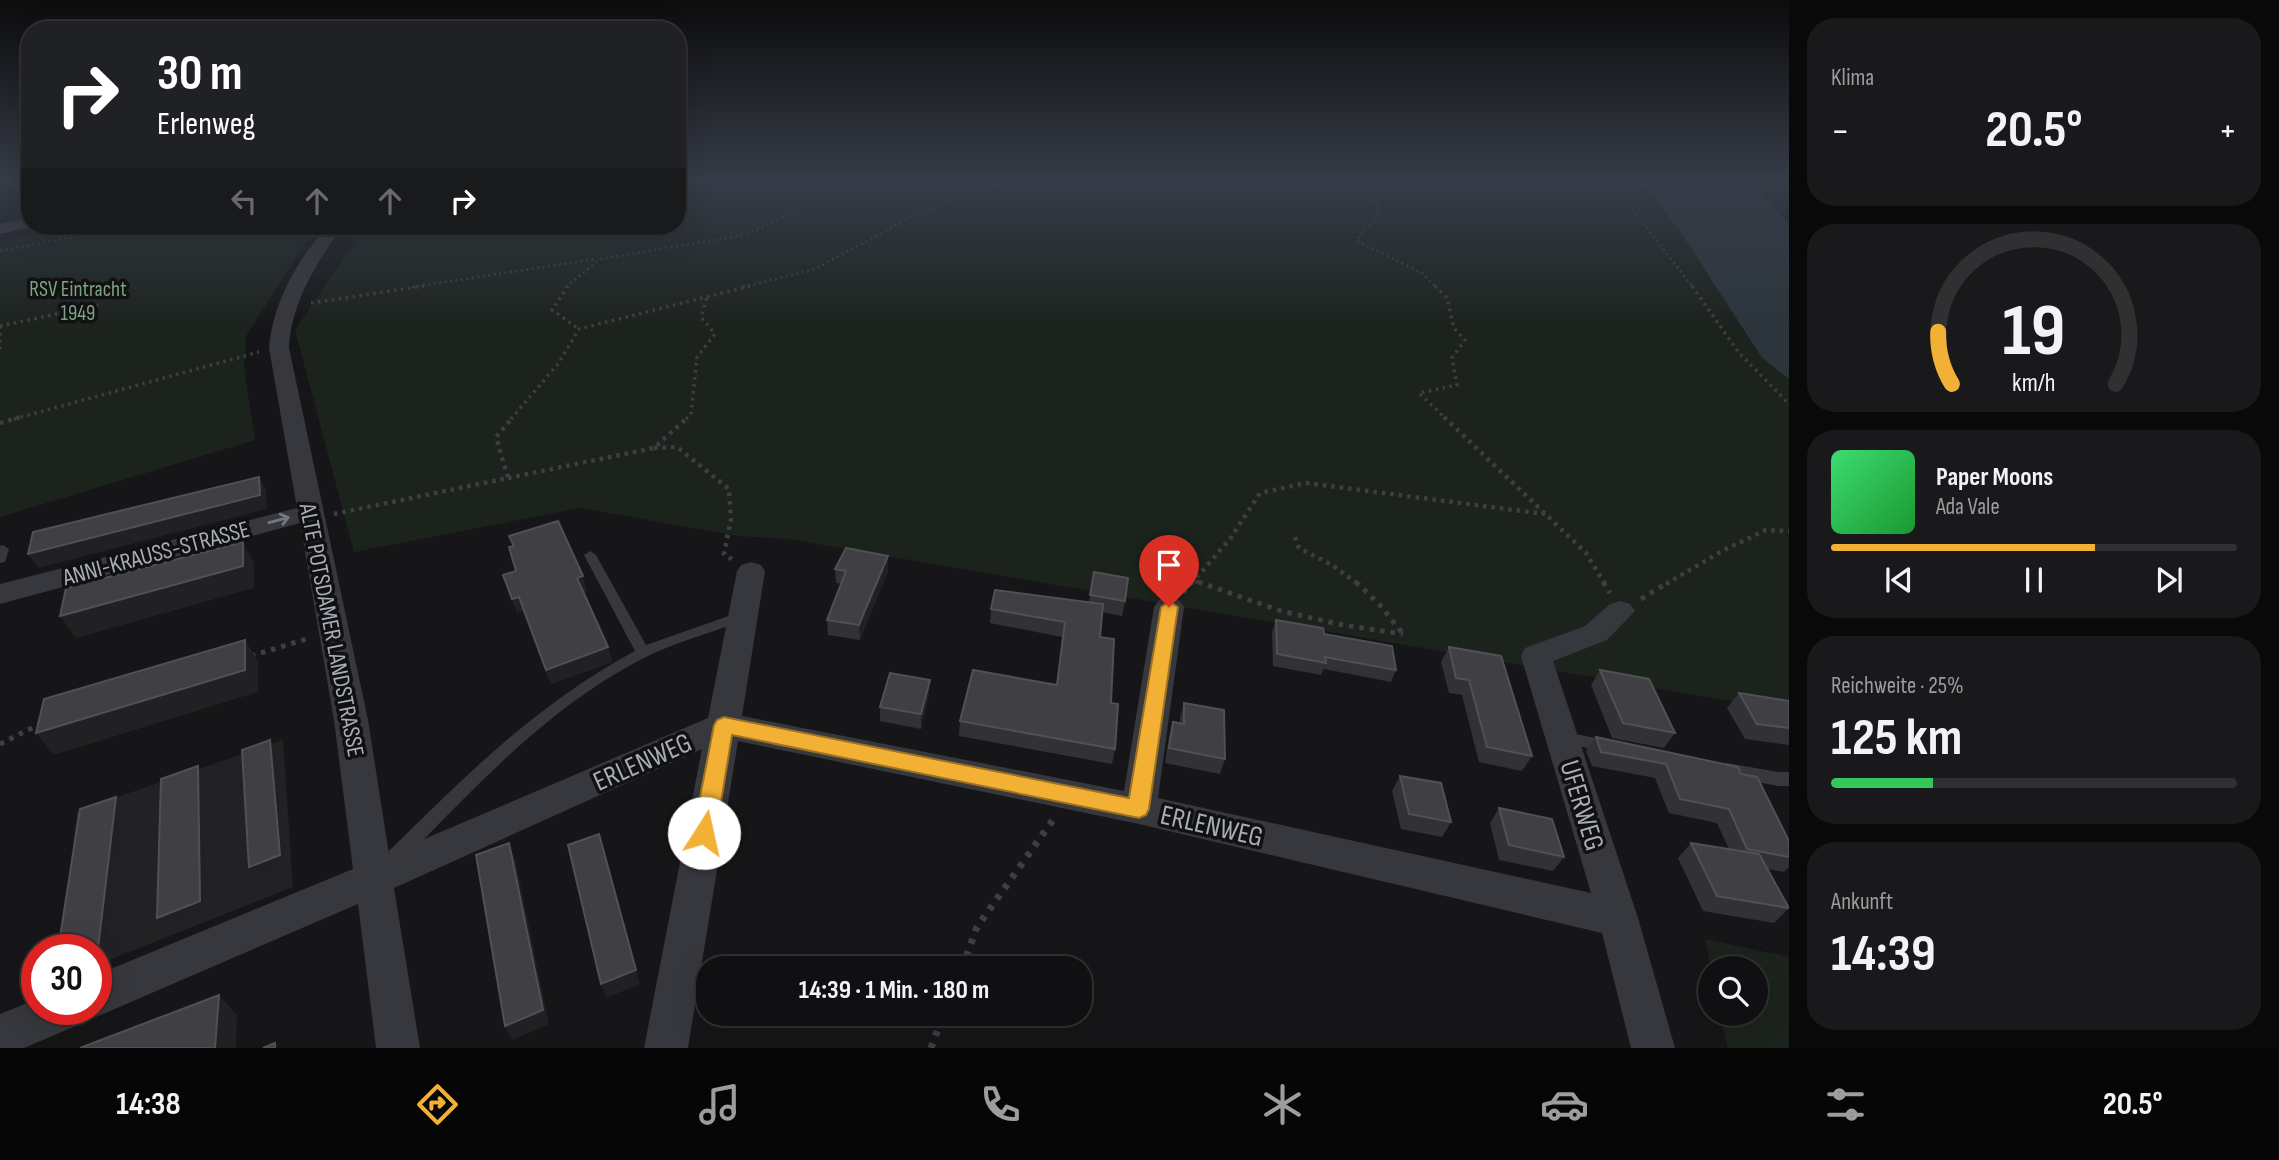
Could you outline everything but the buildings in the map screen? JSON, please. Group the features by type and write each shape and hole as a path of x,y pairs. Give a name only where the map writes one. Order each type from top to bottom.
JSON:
{"street":[{"name":"ALTE POTSDAMER LANDSTRASSE","path":"329,235 300,278 285,307 278,334 279,348 351,720 376,878 398,1048"},
{"name":"ANNI-KRAUSS-STRASSE","path":"0,594 312,515"},
{"path":"666,1048 751,571"},
{"path":"1139,809 1169,607"},
{"name":"UFERWEG","path":"1620,611 1596,634 1536,656 1618,918 1653,1048"},
{"name":"ERLENWEG","path":"112,989 376,878 724,725 1139,809 1618,918"},
{"path":"0,1036 26,1025"}],"lane":[{"path":"590,555 643,653"},
{"path":"376,878 517,736 554,708 643,653 743,616"},
{"path":"1562,738 1619,749"},
{"path":"1712,767 1789,779"}],"path":[{"path":"285,307 733,237 756,230"},
{"path":"508,478 496,437 558,364 579,329 815,269 887,230"},
{"path":"1364,230 1357,241 1422,273 1447,298 1454,328 1465,340 1452,358 1457,385 1419,393 1586,553 1620,611 1722,551 1766,530 1789,531"},
{"path":"1648,230 1707,305 1739,353 1789,404"},
{"path":"0,251 84,235"},
{"path":"579,329 552,310 562,289 600,258"},
{"path":"654,448 691,415 696,357 715,334 701,317 707,296"},
{"path":"0,351 0,326 99,305"},
{"path":"0,423 232,358 279,348"},
{"path":"312,515 620,457 654,448 677,447 729,489 732,519 724,554 751,571"},
{"path":"1295,537 1299,548 1336,566 1363,586 1403,634 1343,625 1281,611 1195,581 1230,539 1260,493 1306,484 1546,514"},
{"path":"242,659 334,631"},
{"path":"0,744 47,721"},
{"path":"966,956 977,927 1070,796"},
{"path":"931,1048 939,1026"}],"shaded area":[{"path":"1679,230 1789,230 1789,379 1762,358"},
{"path":"283,740 293,887 112,959 112,934 62,934 77,811"}],"green space":[{"path":"686,230 1679,230 1762,358 1789,379 1789,711 788,539 738,536 580,508 354,552 295,330 359,235 686,235"},
{"name":"RSV Eintracht 1949","path":"27,235 310,235 246,336 244,367 255,440 0,517 0,240"},
{"path":"1705,939 1789,957 1789,1048 1728,1048 1723,1026 1768,1026 1768,956 1709,956"}],"route":[{"path":"704,833 724,725 1139,809 1169,607"}]}
